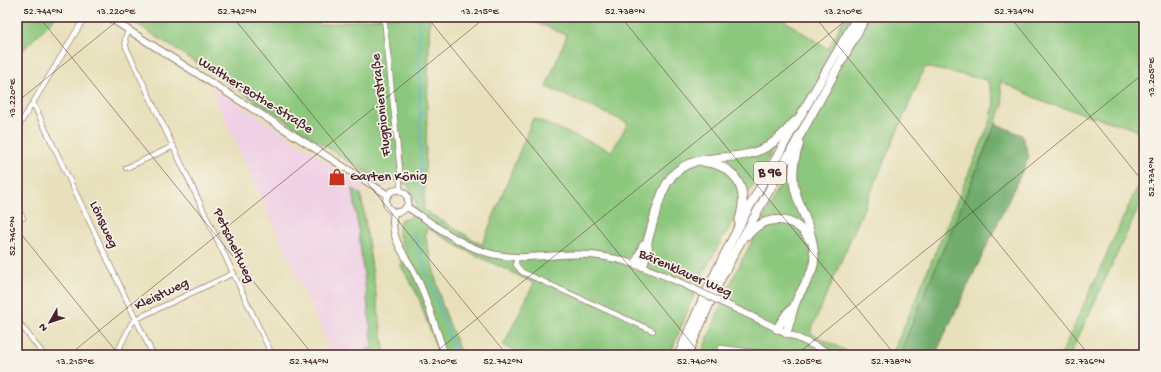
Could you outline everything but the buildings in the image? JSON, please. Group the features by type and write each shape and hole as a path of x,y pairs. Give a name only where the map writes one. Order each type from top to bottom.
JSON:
{"highway":[{"name":"B 96","path":"679,355 694,318 735,236 857,17"},
{"name":"B 96","path":"687,355 716,288 737,248 866,17"},
{"path":"639,265 643,246 647,243 664,189 670,178 686,165 699,161 747,154 769,146 786,132 806,109"},
{"path":"786,333 793,308 812,270 815,254 808,229 796,199 793,175 796,153 807,122"},
{"path":"699,161 709,162 727,169 739,184 743,205 735,236"},
{"path":"737,248 758,225 768,221 780,220 790,222 800,228 813,247"},
{"path":"777,329 788,312 793,308"}],"street":[{"path":"17,129 85,17"},
{"name":"Walther-Bothe-Straße","path":"108,17 388,195"},
{"name":"Flugpionierstraße","path":"384,17 400,170 400,190"},
{"name":"Petscheltweg","path":"129,30 125,38 126,47 272,355"},
{"name":"Lönsweg","path":"33,103 153,355"},
{"path":"126,168 174,146"},
{"path":"400,190 408,197 407,207 402,212 394,212 387,206 386,201 388,195 392,191 400,190"},
{"name":"Bärenklauer Weg","path":"407,207 468,245 490,254 516,258 570,254 592,255 639,265 694,289 834,355"},
{"path":"17,208 23,218"},
{"path":"394,212 394,234 418,280 446,355"},
{"path":"516,258 516,265 522,272 653,331"},
{"name":"Kleistweg","path":"116,355 131,324 136,319 234,273"},
{"path":"17,320 44,355"},
{"path":"721,348 778,355"}],"shaded area":[{"path":"210,86 366,187 361,194 354,189 373,347 355,355 333,355"}],"green space":[{"path":"17,17 56,17 17,56"},
{"path":"126,17 318,17 320,25 387,17 430,17 424,210 482,245 533,118 612,151 628,123 546,87 567,35 522,17 779,17 828,49 845,17 1144,17 1144,139 1132,128 1046,103 1000,81 1003,105 899,355 892,355 991,120 994,101 987,80 925,67 810,333 855,355 701,355 728,288 787,172 804,145 781,131 773,150 702,275 670,355 524,355 503,346 534,283 463,249 428,228 425,234 441,301 461,355 439,355 418,296 400,264 407,255 398,234 400,220 410,218 417,205 408,185 394,180 384,184"},
{"path":"996,124 1022,135 1029,157 935,355 899,355"},
{"path":"1144,172 1144,196 1070,355 1061,355"},
{"path":"353,189 361,194 385,355 355,355 373,347"}],"waterway":[{"path":"419,17 421,199"},
{"path":"413,233 456,355"}],"place":[{"name":"Garten König","path":"337,177"}]}
